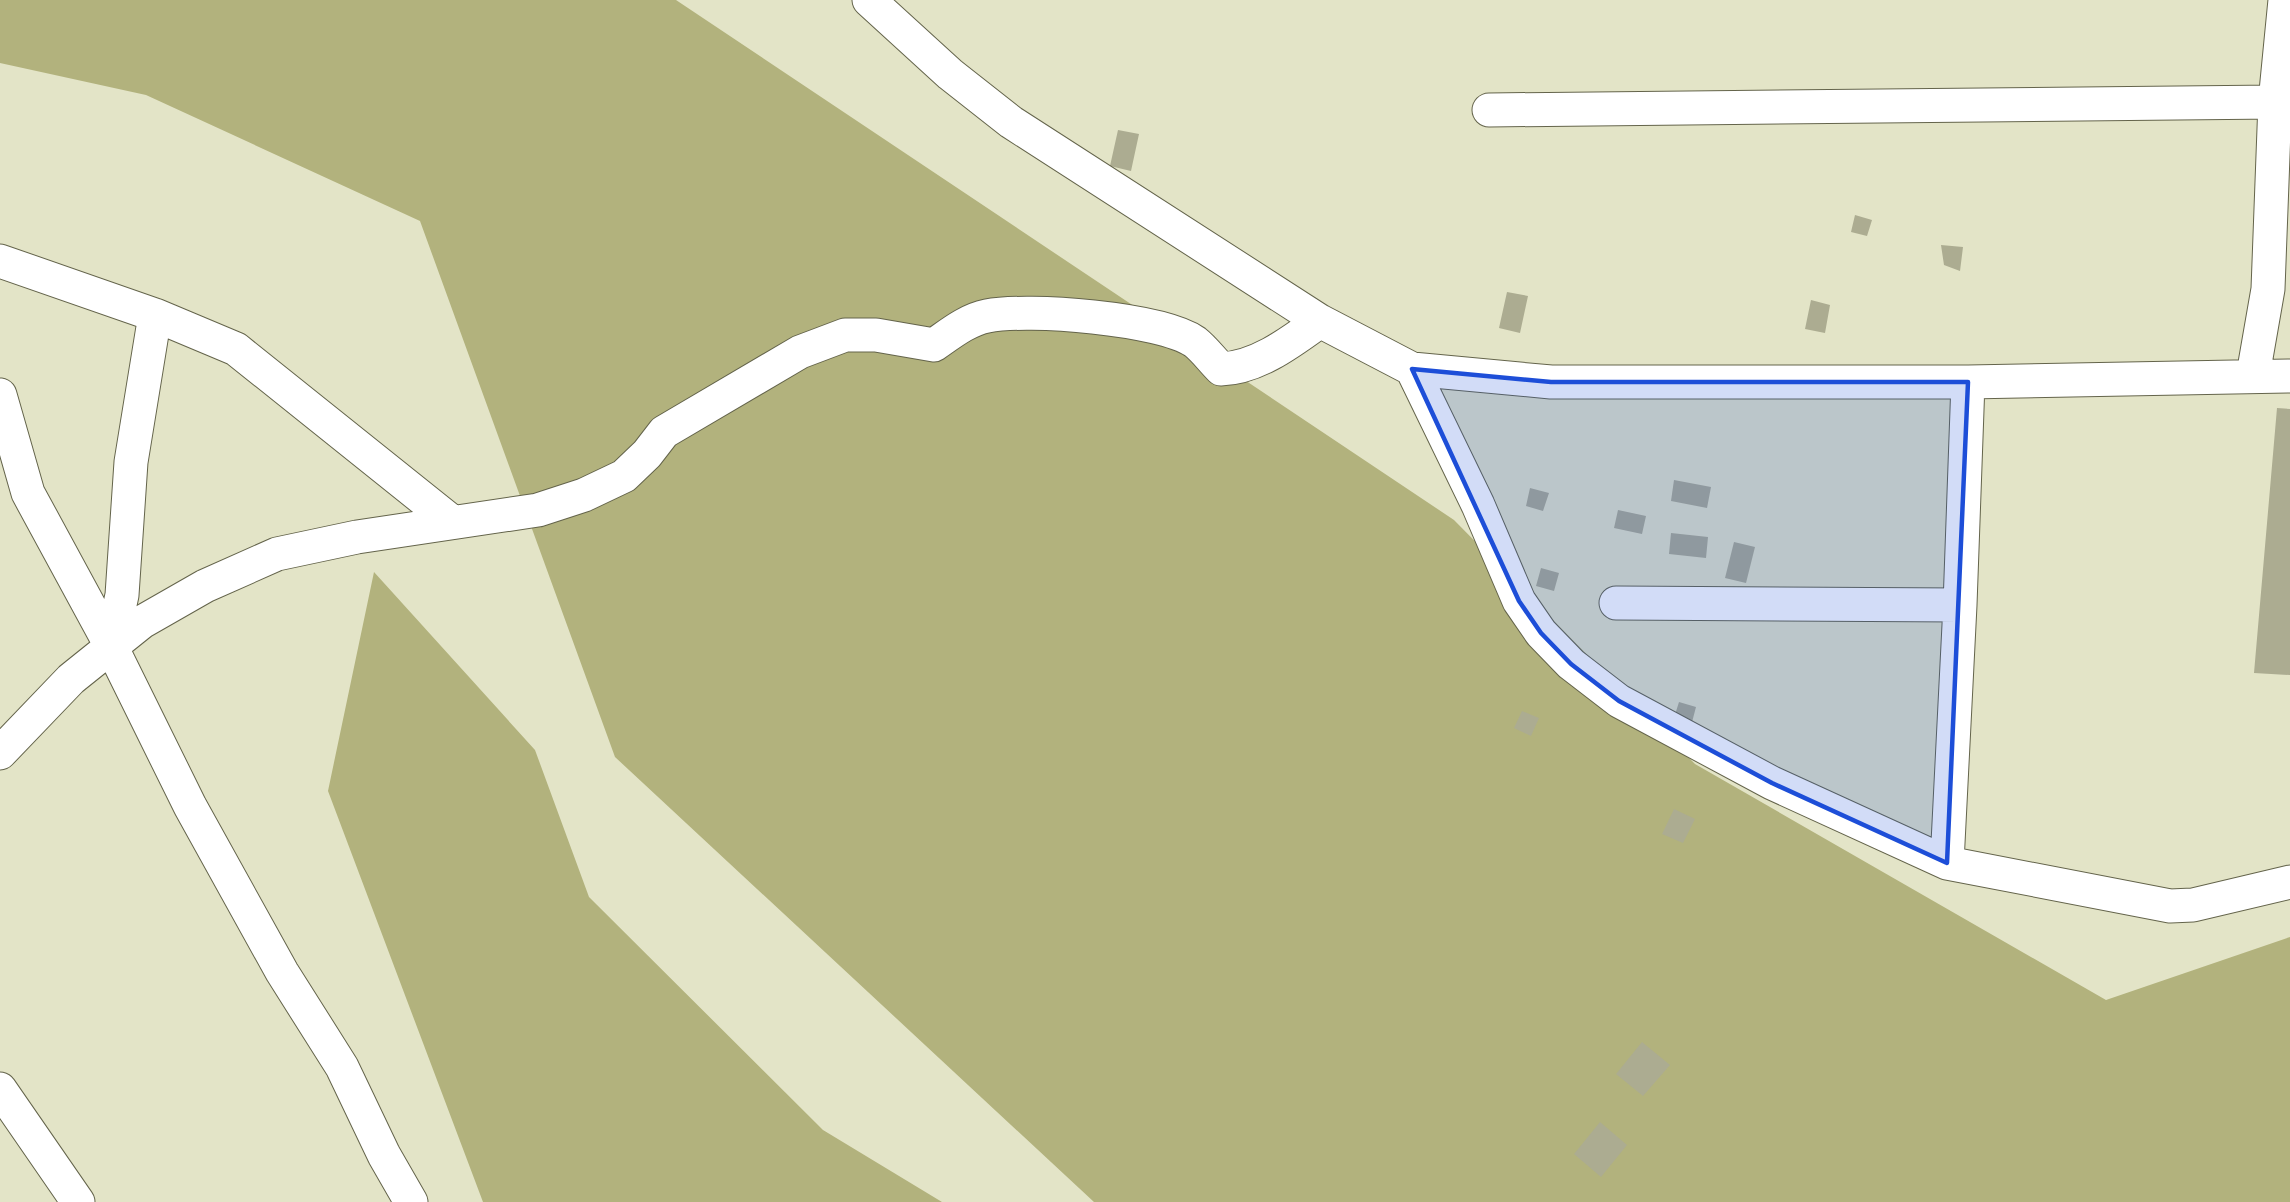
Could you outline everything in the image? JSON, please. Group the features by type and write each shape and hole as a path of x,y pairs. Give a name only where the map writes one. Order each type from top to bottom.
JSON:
{"street":[{"path":"869,0 950,74 1011,122 1320,321 1412,369 1551,382 1968,382 2290,376"},
{"path":"2253,375 2268,290 2275,102 2285,0"},
{"path":"1489,110 2275,102"},
{"path":"0,261 154,315 236,349 452,522"},
{"path":"0,753 49,704 60,688 111,646 165,607 205,586 277,554 357,537 538,510 604,486 624,476 647,454 664,432 800,352 845,335 876,335 934,345 953,332 987,316 1031,314 1105,317 1165,330 1194,342 1221,369 1240,368 1292,341 1320,321"},
{"path":"111,646 122,595 131,462 154,315"},
{"path":"1412,369 1478,505 1519,601 1541,633 1571,664 1619,701 1772,783 1947,863 2170,906 2193,905 2290,882"},
{"path":"1947,863 1968,382"},
{"path":"0,395 28,493 111,646 190,806 282,972 342,1066 384,1155 411,1202"},
{"path":"1616,603 1960,604"},
{"path":"0,1089 78,1202"}],"highlighted area":[{"path":"1412,369 1551,382 1968,382 1947,863 1772,783 1619,701 1571,664 1541,633 1519,601"}],"green space":[{"path":"0,0 676,0 1454,520 1695,764 2106,1000 2290,937 2290,1202 1094,1202 615,757 420,221 146,95 0,63"},
{"path":"374,572 535,750 589,897 823,1130 942,1202 483,1202 328,791"}],"building":[{"path":"1118,130 1139,134 1131,171 1110,166"},
{"path":"1855,215 1872,220 1867,236 1851,232"},
{"path":"1941,245 1963,247 1960,271 1944,265"},
{"path":"1507,292 1528,296 1520,333 1499,328"},
{"path":"1811,300 1830,305 1825,333 1805,329"},
{"path":"2277,408 2290,409 2290,675 2254,673"},
{"path":"1674,480 1711,487 1707,508 1671,501"},
{"path":"1530,488 1549,493 1543,511 1526,506"},
{"path":"1618,510 1646,516 1642,534 1614,528"},
{"path":"1671,533 1708,537 1706,558 1669,554"},
{"path":"1734,542 1755,547 1746,583 1725,578"},
{"path":"1541,568 1559,573 1554,591 1536,586"},
{"path":"1679,702 1696,707 1691,726 1673,721"},
{"path":"1522,711 1539,718 1531,736 1514,728"},
{"path":"1674,809 1695,819 1683,843 1662,834"},
{"path":"1642,1042 1670,1065 1643,1096 1616,1074"},
{"path":"1600,1122 1627,1145 1601,1177 1574,1154"}]}
